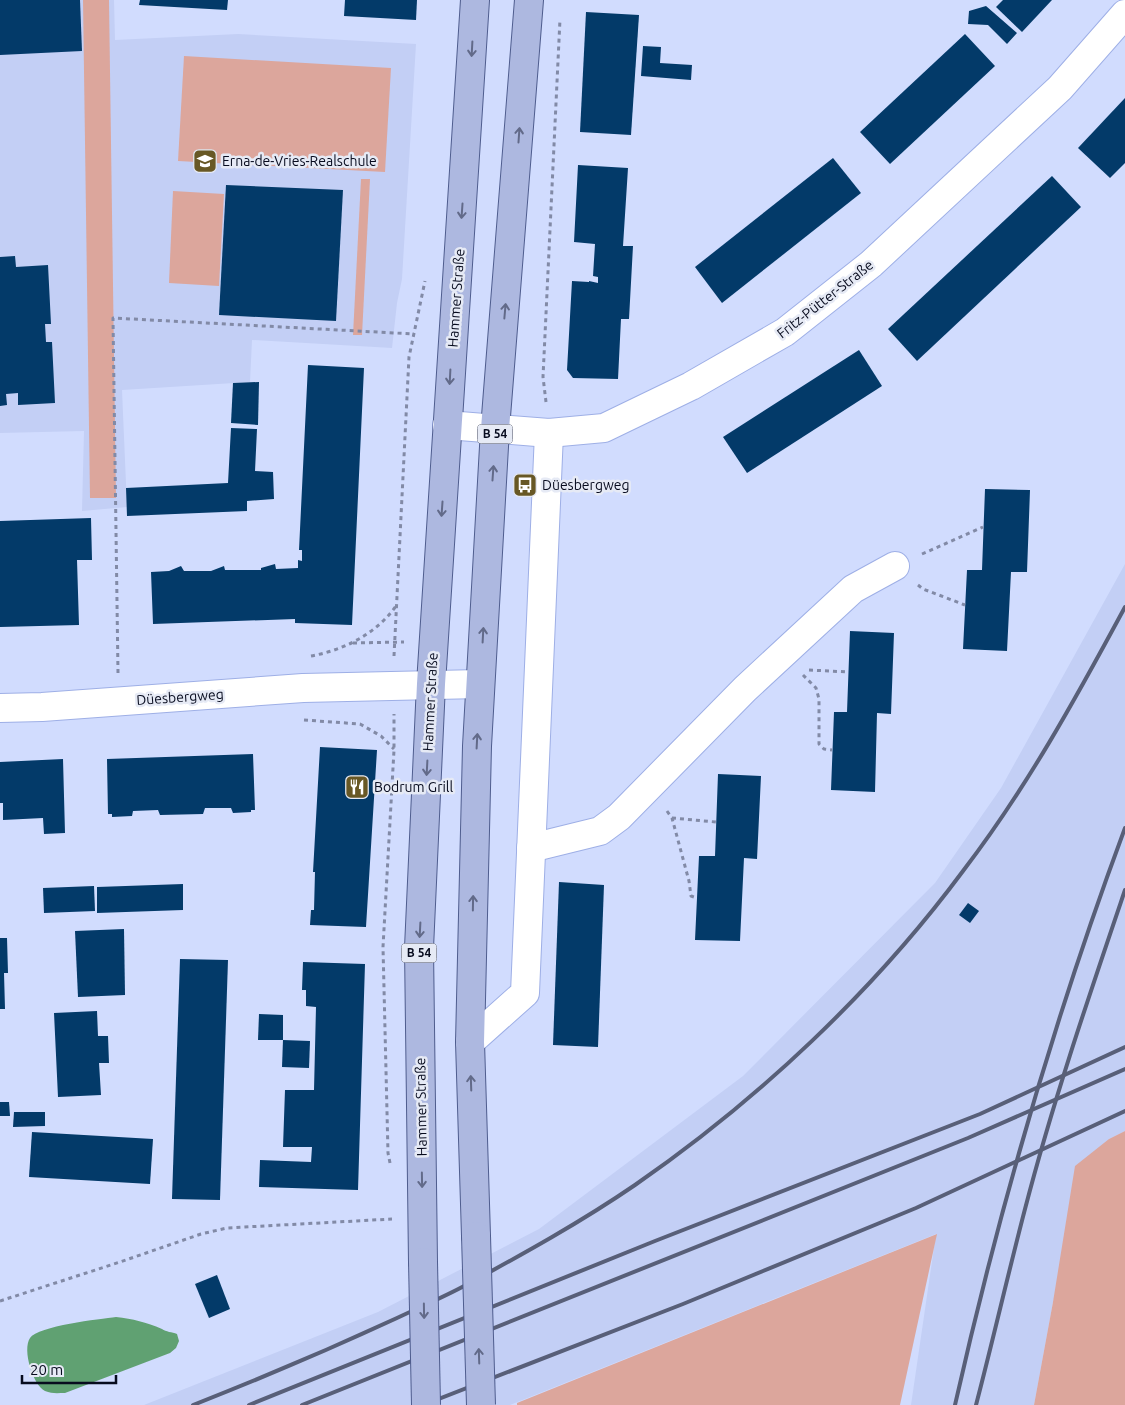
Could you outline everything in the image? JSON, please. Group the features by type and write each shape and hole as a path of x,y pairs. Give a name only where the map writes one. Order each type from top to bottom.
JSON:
{"main road":[{"name":"Hammer Straße","path":"426,1405 419,948 430,684 475,0"},
{"name":"B 54","path":"481,1405 470,1042 480,684 496,429 529,0"}],"street":[{"name":"Fritz-Pütter-Straße","path":"447,425 549,433 604,428 691,386 785,332 871,264 1060,88 1125,14"},
{"path":"470,1042 525,993 549,433"},
{"path":"531,848 600,830 619,817 745,689 788,663 853,589 895,566"},
{"name":"Düesbergweg","path":"0,708 303,688 480,684"}],"path":[{"path":"549,433 543,377 560,10"},
{"path":"394,685 394,633 409,357 426,273"},
{"path":"120,701 113,318 414,334"},
{"path":"965,605 923,589 895,566 983,526"},
{"path":"788,663 849,672"},
{"path":"788,663 816,688 819,699 819,744 824,749 832,750"},
{"path":"650,785 672,818 689,881 691,896 697,898"},
{"path":"672,818 716,822"},
{"path":"0,1301 101,1269 201,1234 226,1228 402,1219"}],"shaded area":[{"name":"Erna-de-Vries-Realschule","path":"0,0 114,0 115,40 238,34 416,44 402,279 397,303 392,348 252,340 250,382 122,390 127,507 82,511 84,431 0,433"},
{"path":"83,0 109,0 116,498 90,498"},
{"path":"184,56 391,68 385,172 178,161"},
{"path":"361,179 370,179 362,335 353,335"},
{"path":"173,191 224,194 219,286 169,283"},
{"path":"1125,564 1125,1131 1109,1139 1053,1302 1034,1405 911,1405 936,1234 510,1405 144,1405 378,1312 539,1229 743,1076 935,883 1001,788"},
{"path":"1125,1131 1125,1405 1034,1405 1075,1166 1109,1139"},
{"path":"937,1234 900,1405 517,1405 517,1403"},
{"path":"116,1317 145,1323 177,1334 179,1341 176,1348 170,1353 65,1393 50,1393 45,1391 36,1382 28,1358 27,1350 30,1338 35,1334 57,1327"}],"building":[{"path":"0,0 80,0 82,51 0,55"},
{"path":"140,0 228,0 227,10 139,5"},
{"path":"345,0 417,0 416,20 344,16"},
{"path":"1003,0 1052,0 1022,32 996,7"},
{"path":"986,6 1017,33 1007,44 988,25 968,24 969,11"},
{"path":"586,12 639,15 631,135 580,132"},
{"path":"965,34 995,66 890,164 860,132"},
{"path":"643,46 661,47 660,63 692,65 691,80 641,76"},
{"path":"1125,98 1125,163 1110,178 1078,148"},
{"path":"833,158 861,193 722,303 695,267"},
{"path":"578,165 628,168 623,246 633,246 629,319 621,319 618,379 573,378 567,370 572,281 598,283 598,277 593,276 595,244 574,242"},
{"path":"1052,176 1081,207 917,361 888,329"},
{"path":"226,185 343,190 336,321 219,315"},
{"path":"15,256 16,267 48,265 51,324 45,324 46,342 52,342 55,403 18,405 18,393 6,394 7,405 0,406 0,257"},
{"path":"859,350 882,386 747,473 723,437"},
{"path":"308,365 364,368 352,625 295,623 295,619 153,624 151,572 169,571 181,566 184,571 211,571 224,566 225,570 261,570 261,568 275,564 276,569 298,568 298,560 302,561 302,550 299,550"},
{"path":"259,382 258,425 231,423 233,383"},
{"path":"231,428 257,429 255,471 273,472 274,499 247,501 247,511 127,516 126,488 228,483"},
{"path":"985,489 1030,490 1027,572 1011,572 1007,651 963,649 967,570 982,570"},
{"path":"91,518 92,560 77,560 79,625 0,627 0,521"},
{"path":"850,631 894,633 891,714 877,713 875,792 831,790 834,712 847,712"},
{"path":"320,747 377,750 366,927 310,925 311,910 314,910 315,872 313,872"},
{"path":"253,754 255,810 251,810 251,812 233,813 231,808 205,808 203,814 160,815 158,810 133,811 132,816 112,817 112,814 108,814 107,759"},
{"path":"63,759 65,833 44,834 43,818 3,820 3,803 0,803 0,762"},
{"path":"718,774 761,776 757,859 744,858 740,941 695,940 699,856 715,856"},
{"path":"559,882 604,885 598,1047 553,1045"},
{"path":"183,884 183,910 97,913 97,887"},
{"path":"94,886 95,911 44,913 43,888"},
{"path":"968,903 979,911 970,923 959,915"},
{"path":"124,929 125,995 78,997 75,931"},
{"path":"0,938 7,938 8,973 4,973 5,1009 0,1009"},
{"path":"180,959 228,960 220,1200 172,1199"},
{"path":"303,962 365,964 358,1190 259,1187 260,1160 311,1162 312,1147 283,1147 285,1090 314,1090 316,1007 306,1006 306,990 302,990"},
{"path":"97,1011 98,1036 108,1036 109,1063 99,1063 101,1095 58,1097 54,1013"},
{"path":"259,1014 283,1015 283,1040 258,1040"},
{"path":"283,1040 310,1041 309,1068 282,1067"},
{"path":"0,1102 9,1102 10,1116 0,1116"},
{"path":"14,1112 45,1112 45,1126 13,1127"},
{"path":"32,1132 153,1139 150,1184 29,1177"},
{"path":"217,1275 230,1309 209,1318 195,1284"}],"railway":[{"path":"193,1405 347,1341 458,1289 594,1212 681,1152 726,1117 812,1041 853,1001 892,959 963,871 1029,775 1069,709 1125,607"},
{"path":"955,1405 990,1259 1030,1114 1075,970 1125,828"},
{"path":"976,1405 1047,1128 1125,890"},
{"path":"249,1405 655,1241 980,1114 1125,1047"},
{"path":"302,1405 968,1138 1125,1069"},
{"path":"423,1405 683,1304 916,1208 1125,1111"}],"place":[{"name":"Erna-de-Vries-Realschule","path":"205,161"},
{"name":"Düesbergweg","path":"525,485"},
{"name":"Bodrum Grill","path":"357,787"}]}
